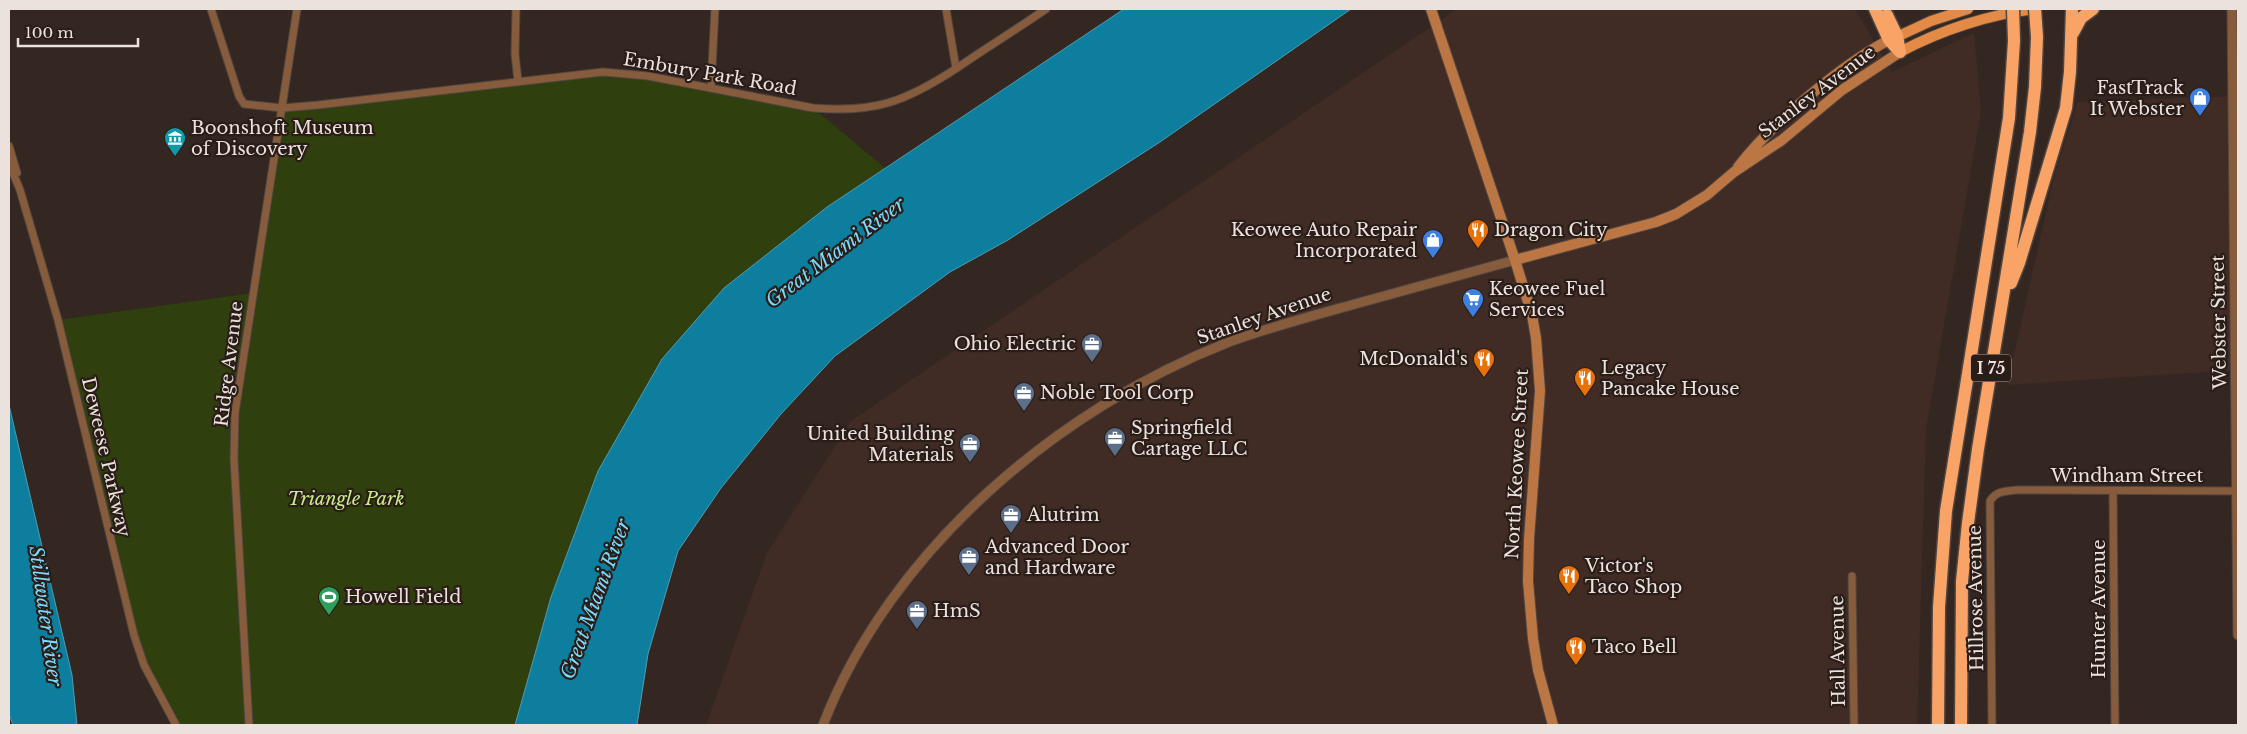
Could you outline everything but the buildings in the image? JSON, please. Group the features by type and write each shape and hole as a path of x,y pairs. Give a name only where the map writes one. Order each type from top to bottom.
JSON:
{"highway":[{"path":"1875,9 1900,52"},
{"path":"1883,9 1893,38"},
{"name":"I 75","path":"1938,725 1939,607 1946,511 2008,127 2012,90 2013,9"},
{"name":"I 75","path":"1961,725 1962,581 1968,523 2030,132 2036,78 2036,9"},
{"path":"2001,307 2019,263 2066,108 2072,35 2072,9"},
{"path":"2072,35 2081,18 2093,9"}],"main road":[{"name":"North Keowee Street","path":"1431,9 1532,315 1539,364 1539,412 1528,581 1531,624 1538,670 1553,725"},
{"name":"Stanley Avenue","path":"1734,172 1749,152 1816,92 1858,60 1893,38 1931,21 1968,9"},
{"name":"Stanley Avenue","path":"1515,260 1664,219 1694,204 1734,172 1782,140 1842,90 1900,52 1936,35 1990,17 2036,9"}],"street":[{"name":"Embury Park Road","path":"210,9 233,80 244,104 282,108 388,98 589,73 624,73 711,87 812,108 854,109 905,98 930,86 1046,9"},
{"name":"Ridge Avenue","path":"249,725 234,459 235,413 297,9"},
{"path":"516,9 518,81"},
{"path":"711,87 715,9"},
{"path":"946,9 956,68"},
{"name":"Webster Street","path":"2232,9 2238,635"},
{"name":"Deweese Parkway","path":"9,146 58,320 134,635 144,665 176,725"},
{"name":"Deweese Parkway","path":"9,163 20,190"},
{"name":"Stanley Avenue","path":"823,725 842,680 857,651 910,575 954,526 987,494 1026,461 1077,423 1135,387 1169,369 1256,332 1515,260"},
{"name":"Windham Street","path":"2017,490 2113,492 2237,491"},
{"name":"Hillrose Avenue","path":"1992,725 1990,501 1994,494 2017,490"},
{"name":"Hunter Avenue","path":"2113,492 2115,725"},
{"name":"Hall Avenue","path":"1852,576 1854,725"}],"shaded area":[{"path":"1457,9 1855,9 1892,72 1974,33 1981,112 1926,429 1917,725 706,725 767,553 851,421"},
{"path":"2238,96 2238,435 2235,370 2007,385 2056,169 2078,102"}],"green space":[{"name":"Triangle Park","path":"624,73 813,108 885,168 827,207 724,288 662,359 598,471 551,597 515,725 176,725 144,665 58,320 253,293 282,108"}],"water":[{"name":"Great Miami River","path":"1124,9 1351,9 1160,142 1008,240 950,272 835,356 781,414 721,488 678,551 648,654 637,725 515,725 551,597 598,471 662,359 724,288 827,207"},
{"name":"Stillwater River","path":"9,405 72,675 77,725 13,725 9,714"}],"place":[{"name":"FastTrack It Webster","path":"2200,117"},
{"name":"Boonshoft Museum of Discovery","path":"175,157"},
{"name":"Dragon City","path":"1478,249"},
{"name":"Keowee Auto Repair Incorporated","path":"1433,259"},
{"name":"Keowee Fuel Services","path":"1473,318"},
{"name":"Ohio Electric","path":"1092,363"},
{"name":"McDonald's","path":"1484,378"},
{"name":"Legacy Pancake House","path":"1585,397"},
{"name":"Noble Tool Corp","path":"1024,412"},
{"name":"Springfield Cartage LLC","path":"1115,457"},
{"name":"United Building Materials","path":"970,463"},
{"name":"Alutrim","path":"1011,534"},
{"name":"Advanced Door and Hardware","path":"969,576"},
{"name":"Victor's Taco Shop","path":"1569,595"},
{"name":"Howell Field","path":"329,616"},
{"name":"HmS","path":"917,630"},
{"name":"Taco Bell","path":"1576,666"}]}
